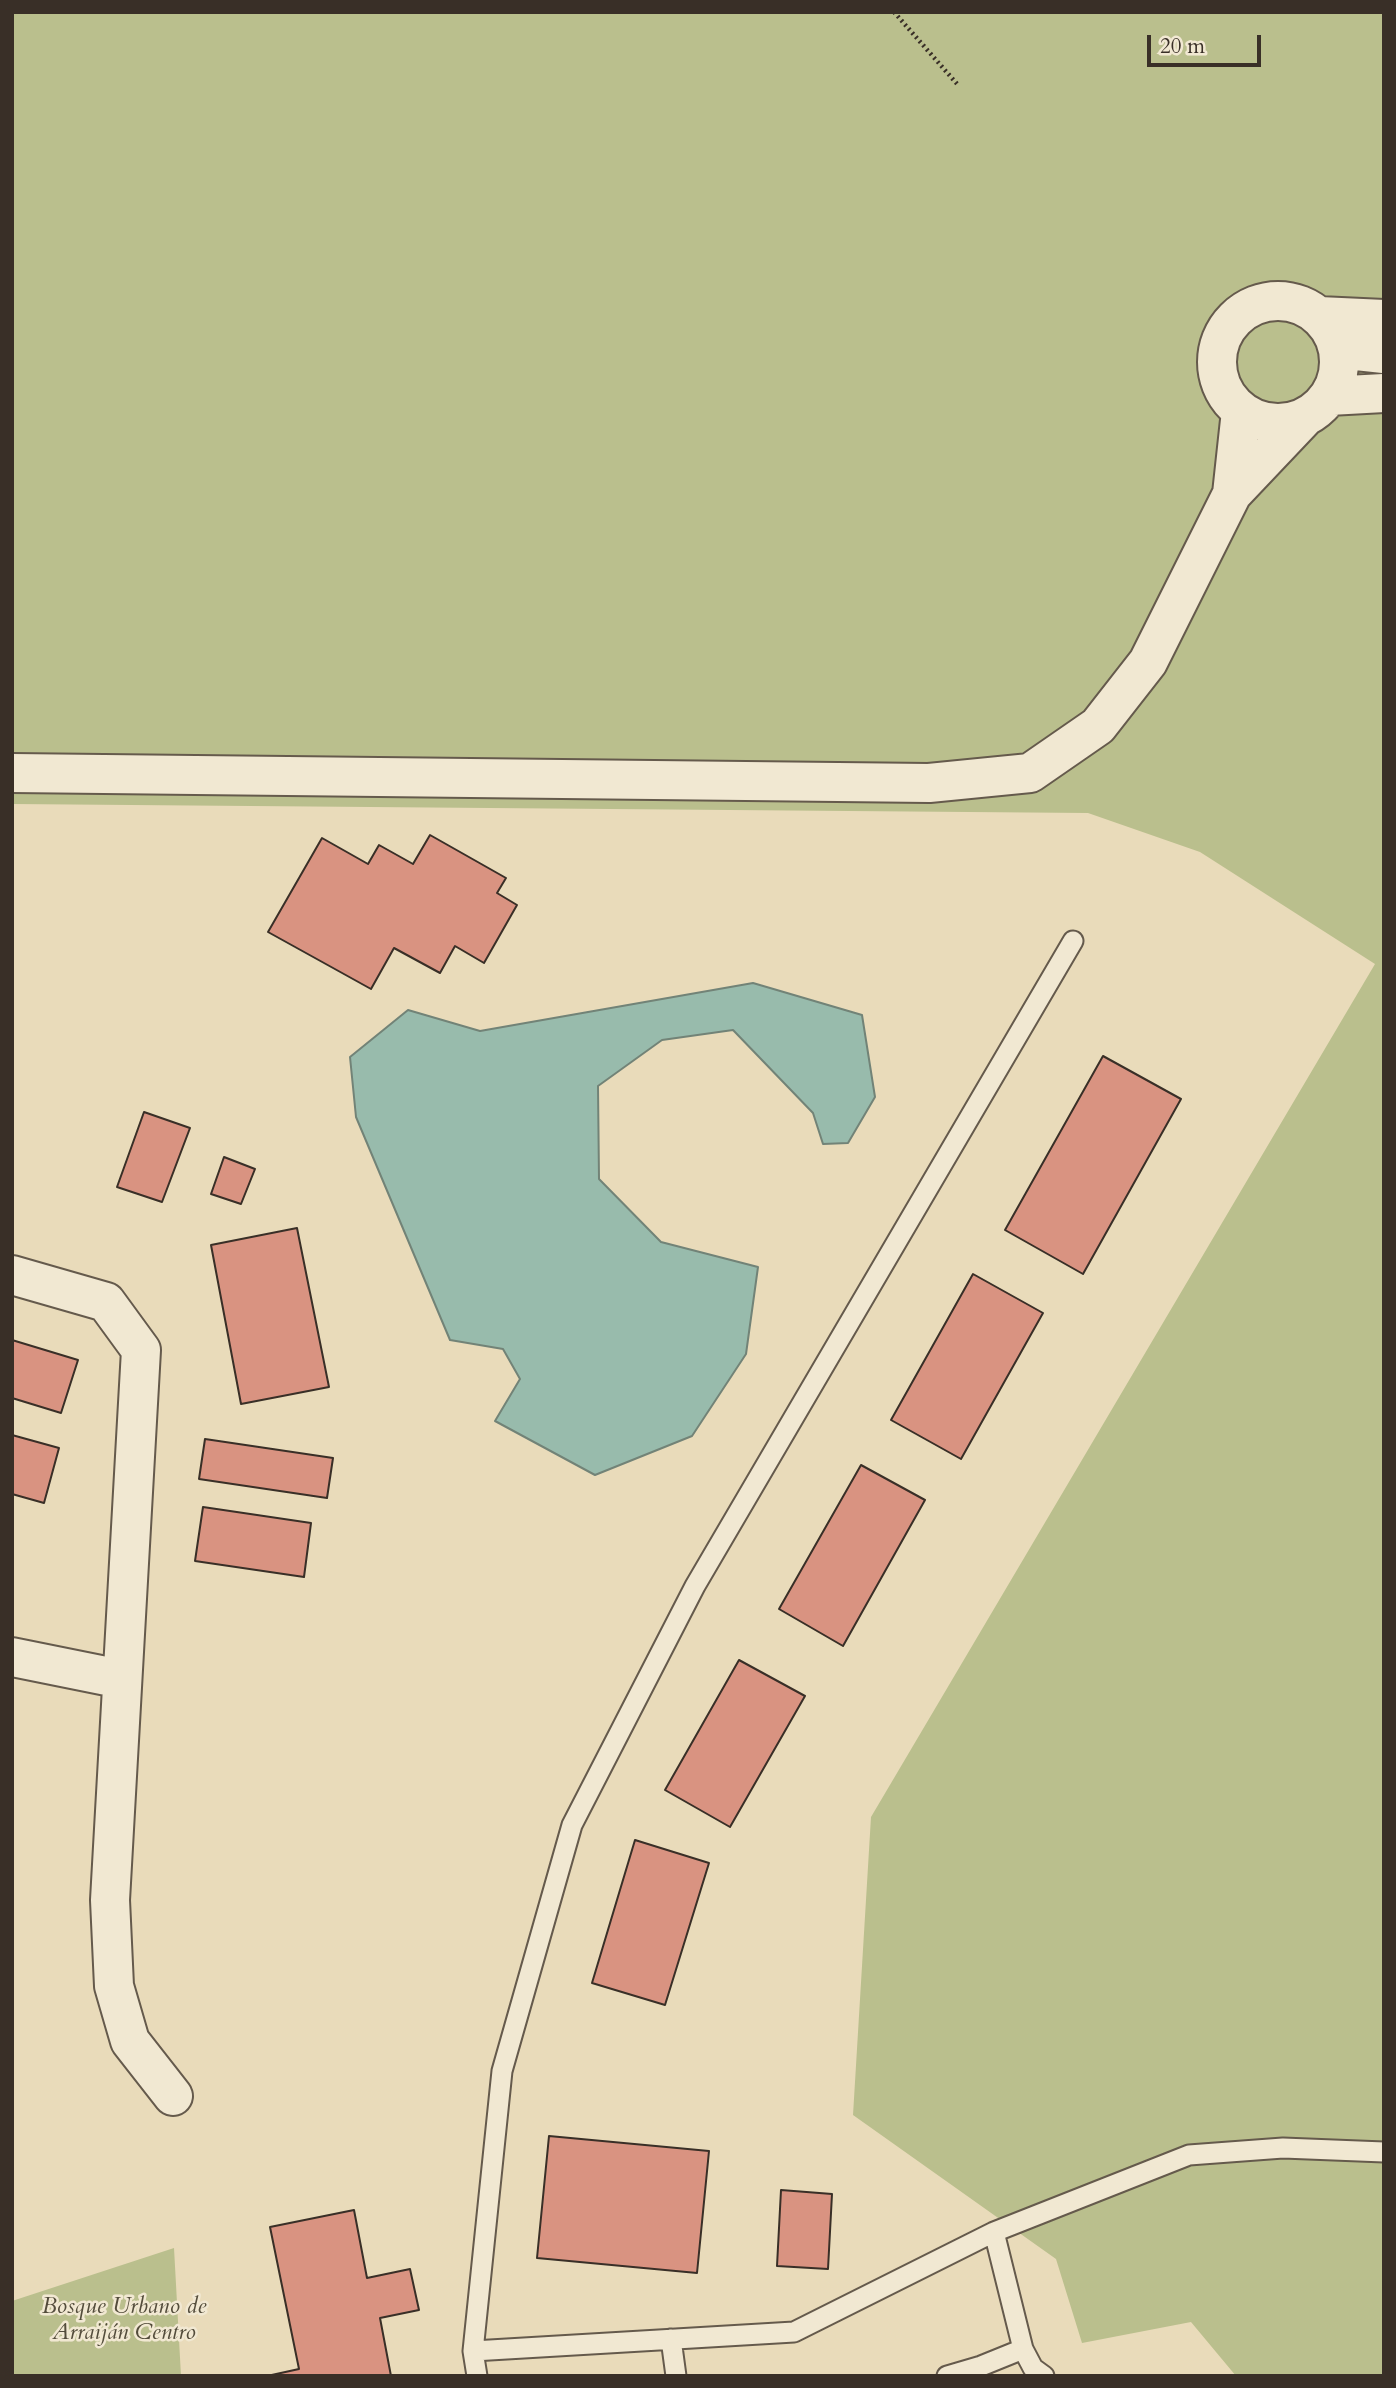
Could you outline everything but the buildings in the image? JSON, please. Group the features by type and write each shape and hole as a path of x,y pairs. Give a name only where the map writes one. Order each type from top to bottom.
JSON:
{"street":[{"path":"12,773 929,782 1030,773 1098,726 1148,662 1232,494 1317,406 1338,373 1338,349 1331,331 1319,316 1290,301 1256,303 1229,322 1216,353 1220,386 1241,411 1271,423 1317,406 1384,393"},
{"path":"1319,316 1384,319"},
{"path":"1338,349 1384,354"},
{"path":"1232,494 1241,411"},
{"path":"12,1275 106,1302 141,1350 110,1900 114,1986 130,2041 173,2096"},
{"path":"12,1657 121,1679"}],"lane":[{"path":"477,2376 473,2351 502,2071 572,1825 695,1586 1073,941"},
{"path":"473,2351 794,2332 994,2232 1189,2155 1283,2148 1384,2152"},
{"path":"994,2232 1023,2349 1033,2368 1044,2376"},
{"path":"671,2339 676,2376"},
{"path":"947,2376 1023,2349"}],"path":[{"path":"894,12 958,85"}],"green space":[{"path":"12,12 1384,12 1384,2376 1236,2376 1191,2322 1082,2343 1056,2259 853,2115 871,1817 1375,964 1200,852 1088,813 12,804"},
{"name":"Bosque Urbano de Arraiján Centro","path":"174,2248 181,2376 12,2376 12,2301"}],"shaded area":[{"path":"753,983 862,1015 875,1097 848,1143 823,1144 813,1113 733,1030 662,1040 598,1086 599,1179 661,1242 758,1267 746,1354 692,1436 595,1475 495,1421 520,1379 503,1349 450,1340 356,1117 350,1057 408,1010 480,1031"}]}
